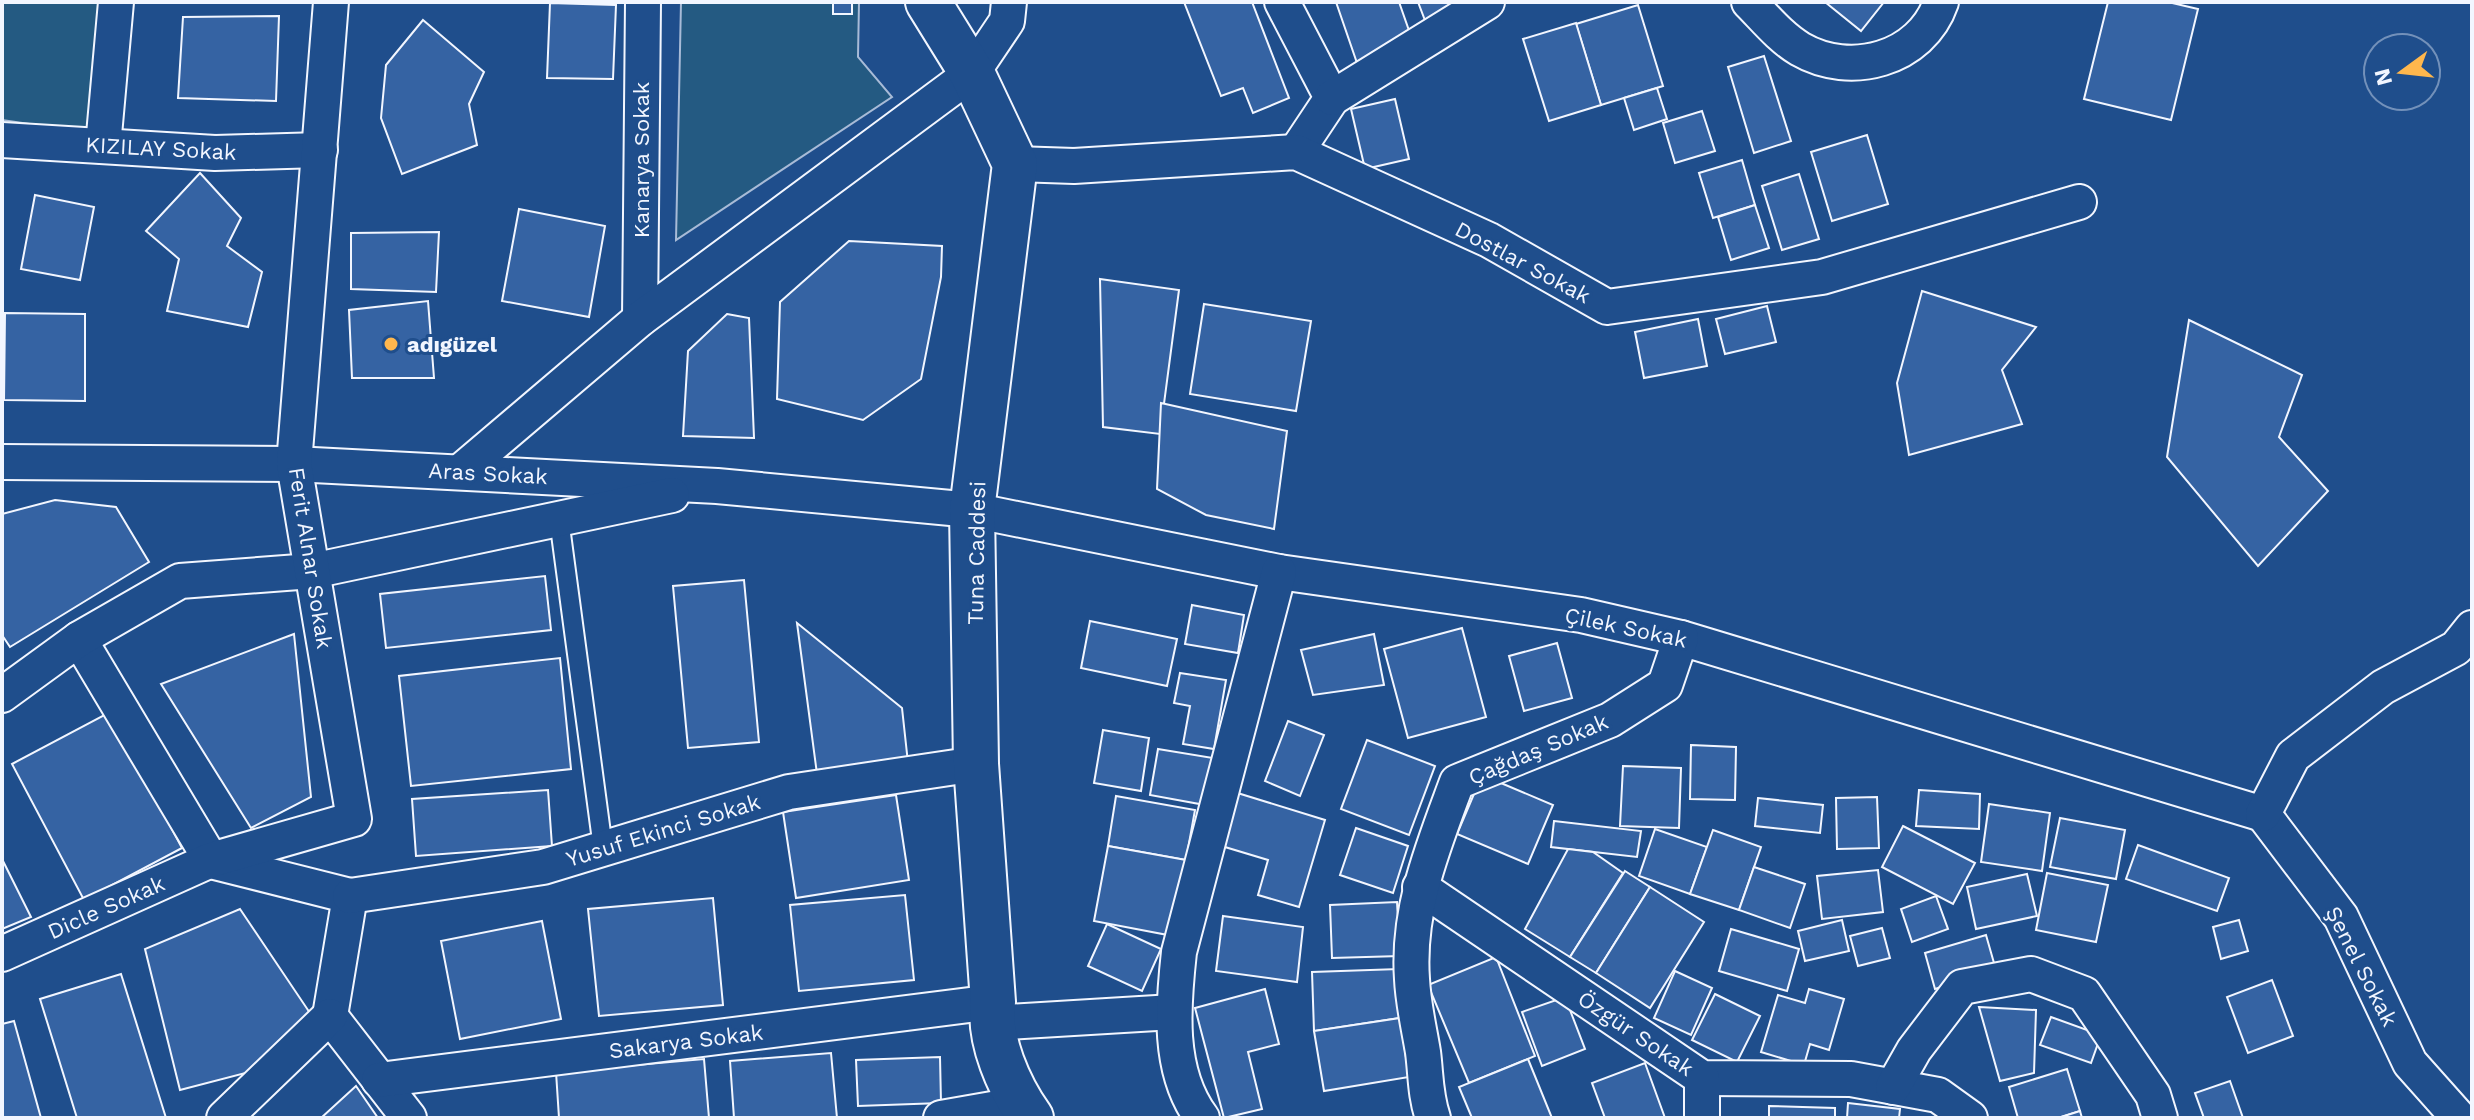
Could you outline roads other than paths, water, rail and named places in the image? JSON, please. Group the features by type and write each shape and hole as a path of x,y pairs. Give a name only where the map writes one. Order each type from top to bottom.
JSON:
{"street":[{"path":"103,146 116,2"},
{"name":"Ferit Alnar Sokak","path":"211,860 354,819 294,464 331,2"},
{"name":"Kanarya Sokak","path":"640,319 643,2"},
{"path":"928,2 972,73 1015,164"},
{"path":"460,472 640,319 972,73 1007,21 1009,2"},
{"path":"1282,2 1332,98"},
{"path":"1296,152 1332,98 1487,2"},
{"path":"1749,2 1797,47 1824,59 1853,63 1876,60 1907,46 1929,26 1941,2"},
{"name":"KIZILAY Sokak","path":"2,140 215,153 320,150"},
{"name":"Dostlar Sokak","path":"1015,164 1089,166 1296,152 1489,240 1607,307 1822,277 2079,202"},
{"name":"Tuna Caddesi","path":"1015,164 972,510 976,764 992,1013 1026,1111"},
{"name":"Aras Sokak","path":"2,462 294,464 460,472 717,486 972,510"},
{"path":"2,695 79,639 180,581 312,571 717,486"},
{"name":"Çilek Sokak","path":"972,510 1279,572 1581,615 1681,638 2263,814"},
{"path":"1202,1118 1178,1064 1173,1012 1179,952 1279,572"},
{"path":"2263,814 2293,756 2383,687 2456,648 2472,628"},
{"name":"Çağdaş Sokak","path":"1433,1118 1424,1091 1426,1070 1412,979 1413,930 1420,887 1457,782 1610,720 1665,685 1681,638"},
{"path":"79,639 211,860 350,896 330,1016 224,1118"},
{"name":"Yusuf Ekinci Sokak","path":"350,896 543,867 789,792 976,764"},
{"name":"Şenel Sokak","path":"2263,814 2341,917 2410,1063 2459,1118"},
{"name":"Dicle Sokak","path":"2,954 211,860"},
{"name":"Özgür Sokak","path":"1420,887 1702,1078 1851,1079 1938,1095 1970,1118"},
{"path":"1893,1087 1914,1050 1962,987 2031,974 2084,994 2153,1095 2160,1118"},
{"name":"Sakarya Sokak","path":"379,1080 992,1013 1173,1012"},
{"path":"330,1016 409,1118"},
{"path":"1702,1078 1702,1118"},
{"path":"941,1118 1026,1111"}],"lane":[{"path":"559,519 603,848"}],"place":[{"name":"adıgüzel","path":"391,344"}]}
